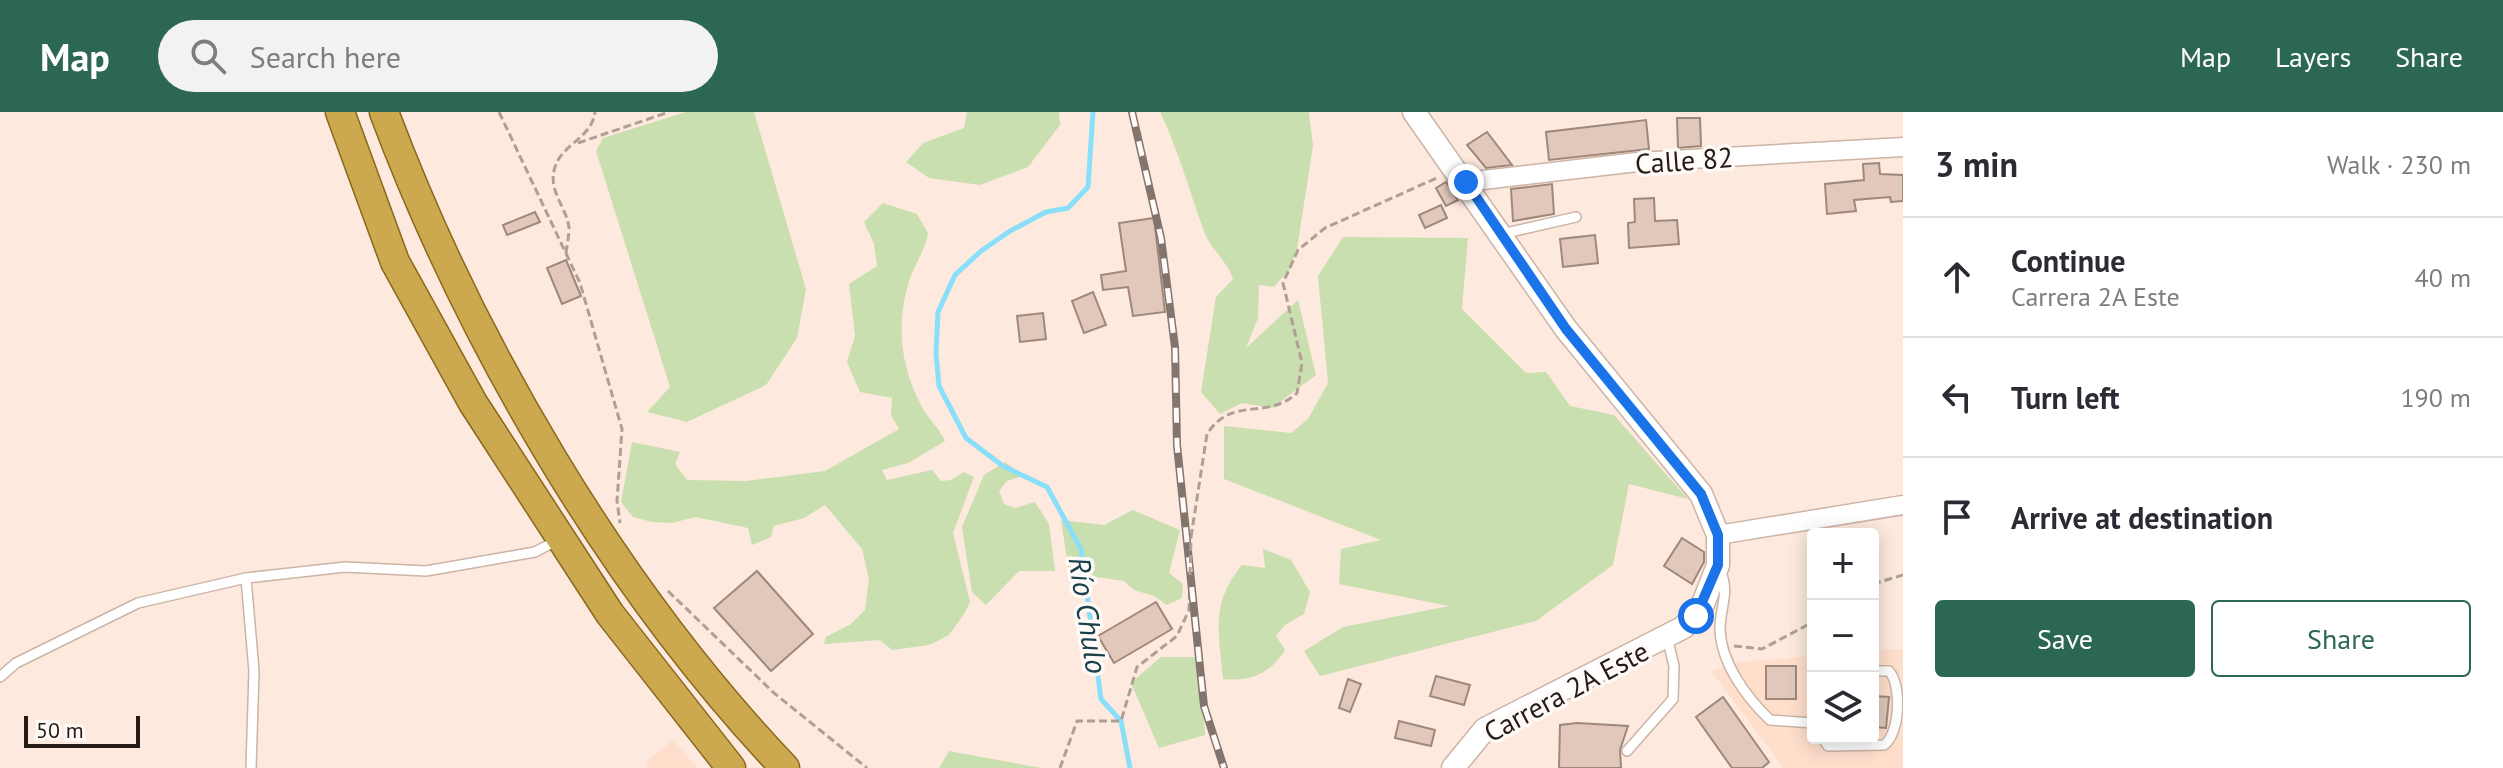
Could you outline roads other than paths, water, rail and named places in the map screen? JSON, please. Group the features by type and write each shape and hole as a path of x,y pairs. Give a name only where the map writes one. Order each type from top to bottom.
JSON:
{"highway":[{"path":"340,112 395,262 473,403 558,540 655,675 731,768"},
{"path":"384,112 409,179 481,331 565,478 660,616 785,768"}],"street":[{"path":"1414,112 1566,329 1701,494 1718,535 1903,505"},
{"name":"Calle 82","path":"1459,176 1903,147"},
{"name":"Carrera 2A Este","path":"1453,768 1485,729 1667,637 1696,616 1718,565 1718,535"}],"lane":[{"path":"1501,234 1576,217"},
{"path":"0,677 16,663 138,603 246,578 345,567 426,571 535,552 558,540"},
{"path":"1718,565 1727,588 1720,627 1727,666 1767,717 1775,722 1807,723"},
{"path":"246,578 254,671 251,768"},
{"path":"1627,751 1673,699 1674,666 1667,637"},
{"path":"1827,744 1884,745 1891,740 1895,733 1895,679 1889,671 1879,671"}],"waterway":[{"name":"Río Chulo","path":"1093,112 1088,187 1068,208 1046,212 1010,231 981,251 955,275 938,312 936,353 939,386 966,438 1003,466 1047,487 1081,549 1101,699 1121,721 1130,768"}],"railway":[{"path":"1132,112 1161,238 1175,347 1177,445 1204,706 1224,768"}]}
